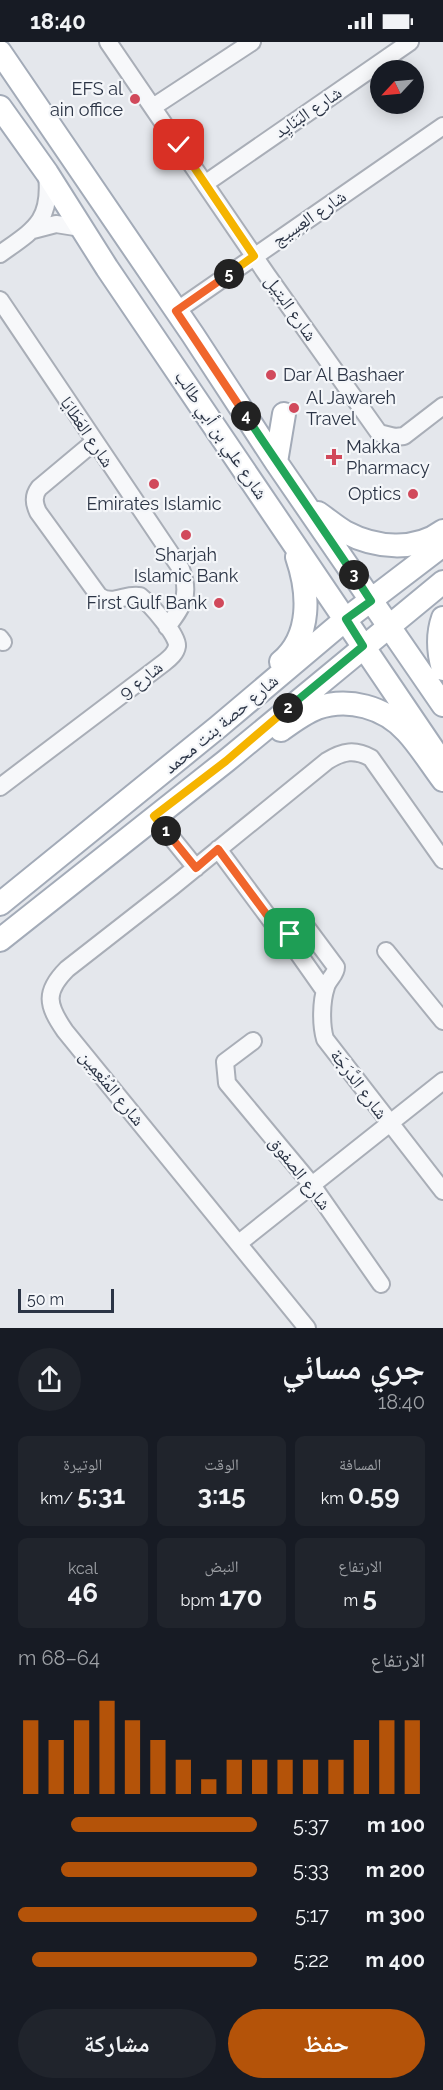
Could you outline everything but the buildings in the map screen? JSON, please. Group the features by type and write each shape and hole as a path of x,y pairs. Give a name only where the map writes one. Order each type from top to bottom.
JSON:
{"main road":[{"name":"شارع علي بن أبي طالب","path":"0,52 443,705"},
{"name":"شارع علي بن أبي طالب","path":"0,107 47,173 81,228 443,764"},
{"path":"276,462 284,414"},
{"path":"232,714 246,692 291,654 301,635 306,610 304,581 298,557 245,475 237,458"},
{"path":"305,503 344,531 379,544 414,544 432,539 443,531"},
{"name":"شارع حصة بنت محمد","path":"0,904 346,619 443,545"},
{"name":"شارع حصة بنت محمد","path":"0,940 226,761 443,582"},
{"path":"443,618 439,630 438,649 443,669"},
{"path":"226,761 245,755 317,708 338,704 356,704 376,710 395,720 407,732 443,780"}],"street":[{"name":"شارع البتيل","path":"108,42 254,256 379,433 395,437 404,436 443,406"},
{"path":"153,107 252,42"},
{"name":"شارع البَنَايِد","path":"206,183 410,42"},
{"name":"شارع العِسِيج","path":"176,311 443,126"},
{"path":"0,254 33,230 41,219 47,205 47,173"},
{"path":"33,230 56,224 81,228"},
{"name":"شارع العَطَايَا","path":"0,300 181,569 187,588 183,603 167,627"},
{"name":"شارع 9","path":"0,787 165,662 176,650 174,634 140,596 129,596 112,601 99,596 35,505 35,494 39,488 94,442"},
{"name":"شارع المُنْعِمِين","path":"307,1328 65,1031 53,1013 50,994 53,984 67,969 327,761 343,752 362,753 371,758 443,860"},
{"path":"154,816 196,868"},
{"path":"218,849 281,934 286,936 324,990"},
{"name":"شارع الدَّرَجَة","path":"286,936 300,928 307,928 336,967 336,973 324,990 322,1025 325,1039 443,1191"},
{"path":"386,951 443,1021"},
{"name":"شارع الصفوق","path":"253,1041 225,1062 227,1083 312,1185 381,1284"},
{"path":"239,1243 443,1081"}],"place":[{"name":"EFS al ain office","path":"135,99"},
{"name":"Dar Al Bashaer","path":"271,375"},
{"name":"Al Jawareh Travel","path":"294,408"},
{"name":"Makka Pharmacy","path":"334,457"},
{"name":"Emirates Islamic","path":"154,484"},
{"name":"Optics","path":"413,494"},
{"name":"Sharjah Islamic Bank","path":"186,535"},
{"name":"First Gulf Bank","path":"219,603"}],"route":[{"path":"179,145 254,256 176,311 371,601 346,619 363,646 226,761 154,816 196,868 218,849 264,908 281,934 286,936 290,934"}]}
